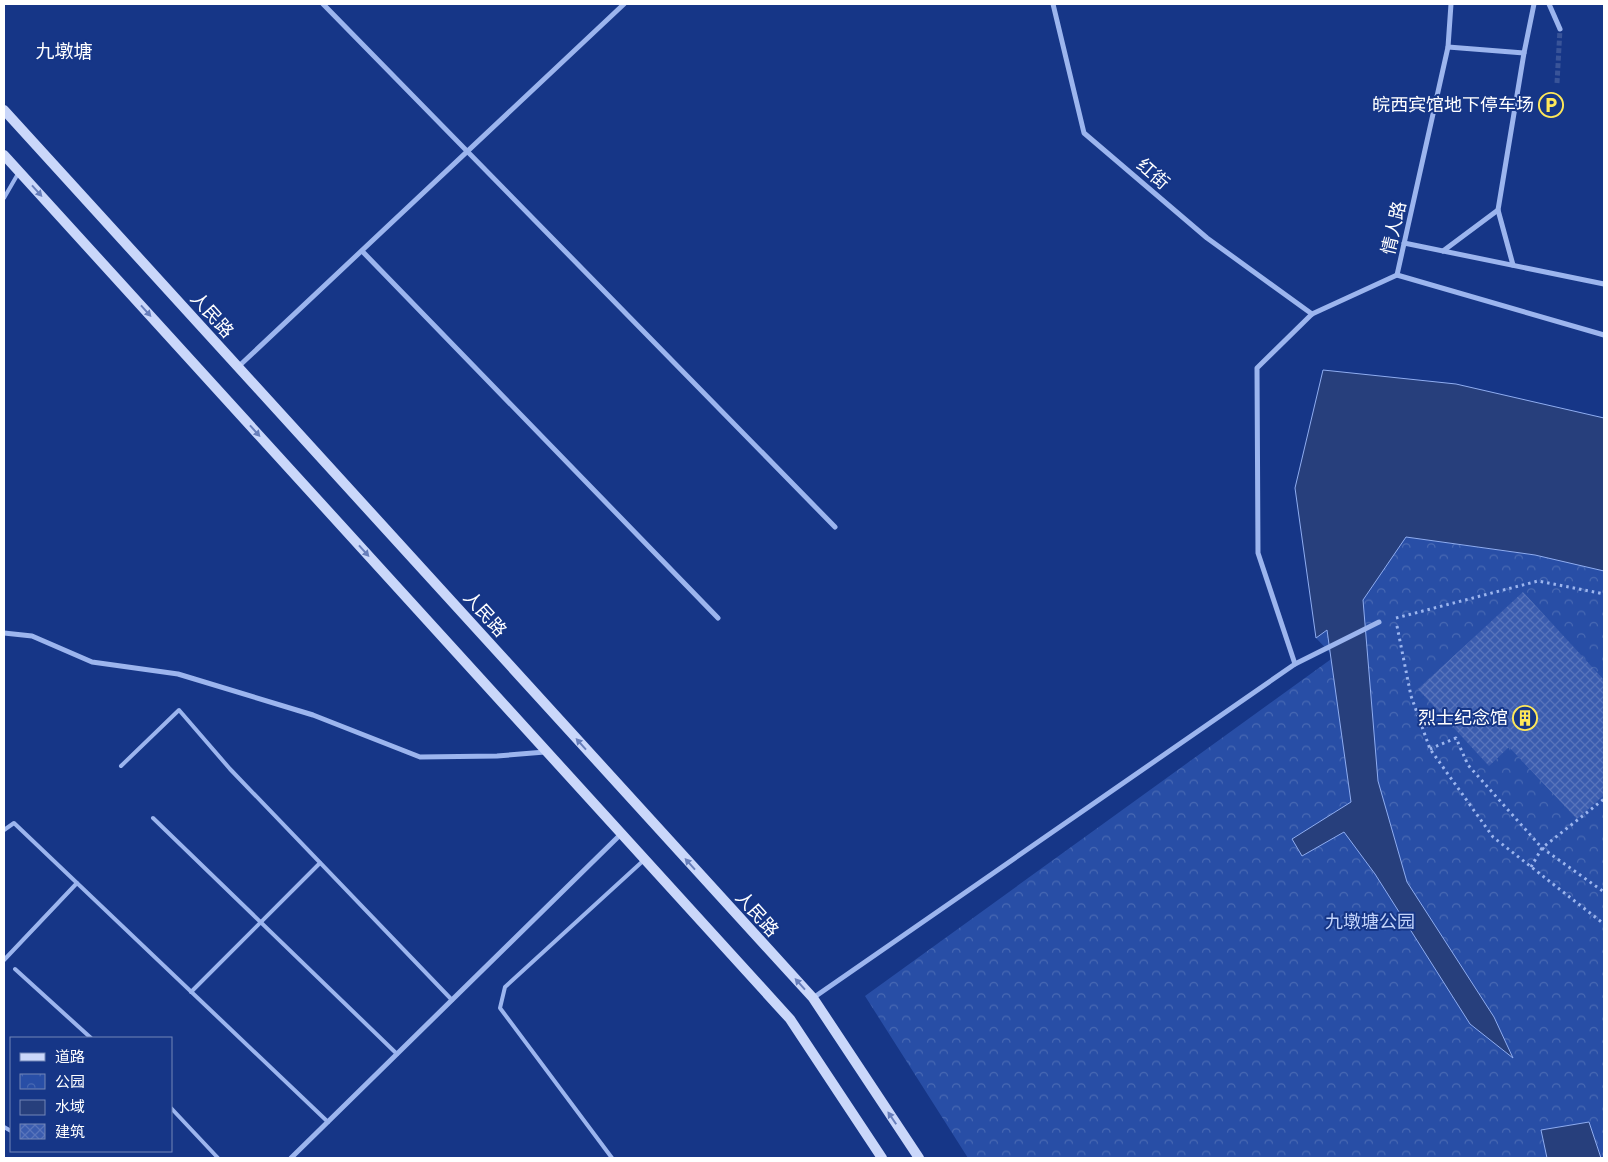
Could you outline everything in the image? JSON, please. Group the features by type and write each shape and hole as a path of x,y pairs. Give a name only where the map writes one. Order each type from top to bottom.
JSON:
{"main road":[{"name":"人民路","path":"4,110 813,998 919,1158"},
{"path":"4,155 790,1020 882,1158"}],"street":[{"path":"323,4 835,527"},
{"path":"238,367 624,4"},
{"name":"红街","path":"1053,4 1084,133 1207,238 1312,314"},
{"name":"情人路","path":"1451,4 1448,47 1397,275 1604,335"},
{"path":"1513,265 1498,210 1534,4"},
{"path":"1549,4 1560,29"},
{"path":"1448,47 1524,53"},
{"path":"1443,251 1498,210"},
{"path":"1404,243 1604,284"},
{"path":"362,251 718,618"},
{"path":"1295,664 1258,553 1257,368 1312,314 1397,275"},
{"path":"813,998 1295,664 1379,622"},
{"path":"4,633 32,636 92,662 187,677 313,715 420,756 497,756 547,752"},
{"path":"291,1158 621,834"}],"lane":[{"path":"4,198 19,172"},
{"path":"121,766 179,710 230,769 452,1000"},
{"path":"153,818 397,1054"},
{"path":"4,830 14,823 328,1122"},
{"path":"612,1158 500,1008 505,987 644,859"},
{"path":"191,992 320,863"},
{"path":"4,960 77,883"},
{"path":"15,969 90,1037"},
{"path":"172,1109 218,1158"}],"path":[{"path":"1379,622 1538,581 1604,594"},
{"path":"1396,618 1411,696 1430,749 1493,837 1604,924"},
{"path":"1430,749 1456,738 1468,765 1542,848 1604,892"},
{"path":"1531,867 1542,848 1604,799"}],"green space":[{"name":"九墩塘公园","path":"1405,537 1569,560 1604,568 1604,1158 1601,1158 1588,1122 1541,1130 1547,1158 968,1158 865,996 1334,657 1316,638 1363,600"}],"water":[{"path":"1323,370 1456,384 1604,418 1604,571 1535,555 1406,537 1363,600 1378,781 1407,882 1494,1017 1513,1058 1470,1024 1375,874 1344,832 1302,856 1292,839 1351,802 1327,630 1316,638 1295,488"},
{"path":"1589,1122 1601,1158 1547,1158 1541,1130"}],"building":[{"name":"烈士纪念馆","path":"1523,592 1604,680 1604,795 1577,819 1509,747 1489,766 1418,689"}],"tunnel":[{"path":"1557,83 1560,29"}],"place":[{"name":"皖西宾馆地下停车场","path":"1551,105"},
{"name":"烈士纪念馆","path":"1525,718"}],"district":[{"name":"九墩塘","path":"64,51"}]}
